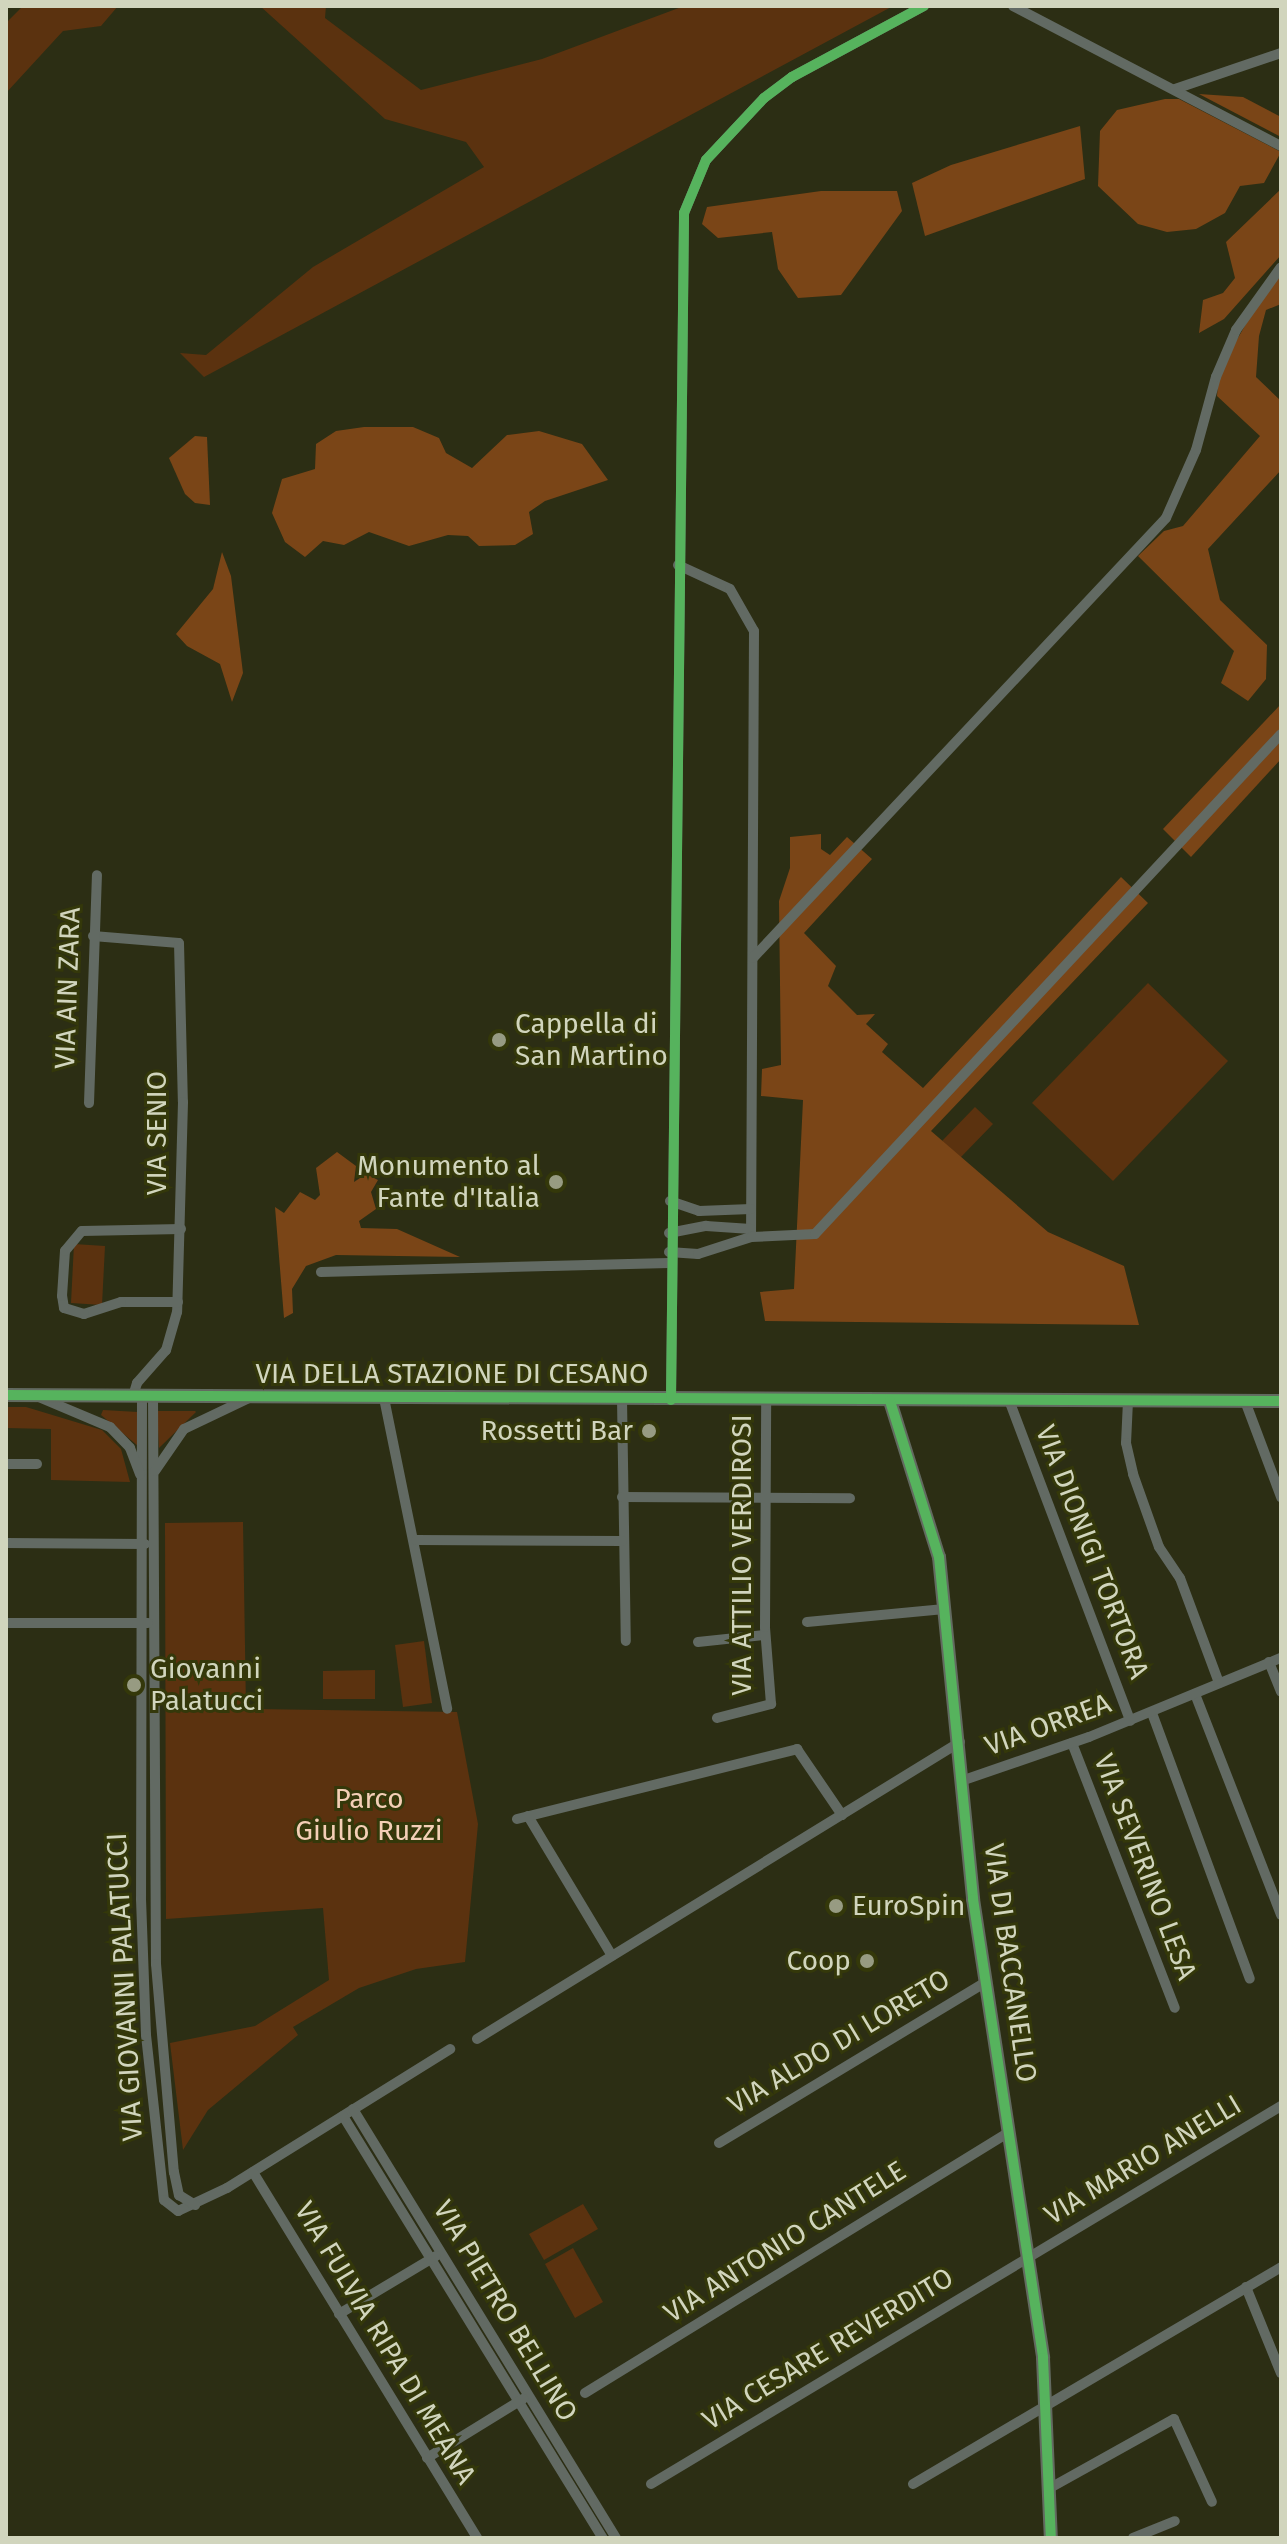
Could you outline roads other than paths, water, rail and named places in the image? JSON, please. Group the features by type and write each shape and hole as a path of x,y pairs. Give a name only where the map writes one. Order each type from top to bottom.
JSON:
{"street":[{"path":"671,1400 669,1233 682,225 691,188 724,138 775,89 924,6"},
{"path":"1013,6 1281,146"},
{"path":"1175,89 1281,53"},
{"path":"753,958 1166,518 1196,450 1216,377 1236,330 1281,267"},
{"path":"678,565 730,589 754,631 751,1233"},
{"path":"669,1233 706,1226 751,1233 815,1234 1281,734"},
{"name":"VIA AIN ZARA","path":"89,1103 97,875"},
{"name":"VIA SENIO","path":"93,936 179,943 181,1229 178,1302 172,1337 137,1383 143,1396"},
{"path":"670,1201 699,1211 751,1209"},
{"path":"178,1302 121,1302 84,1314 64,1308 62,1296 65,1251 82,1231 181,1229"},
{"path":"321,1272 669,1258 698,1254 751,1233"},
{"name":"VIA DELLA STAZIONE DI CESANO","path":"6,1395 1281,1401"},
{"path":"32,1395 110,1427 130,1448 142,1480"},
{"name":"VIA GIOVANNI PALATUCCI","path":"143,1396 154,1472 157,1978 174,2172 179,2195 195,2205"},
{"name":"VIA GIOVANNI PALATUCCI","path":"143,1396 141,1899 151,2096 164,2200 178,2211 195,2205"},
{"path":"154,1472 184,1429 253,1397"},
{"path":"384,1398 416,1540 447,1709"},
{"path":"622,1399 626,1641"},
{"name":"VIA ATTILIO VERDIROSI","path":"717,1718 770,1706 765,1635 766,1400"},
{"name":"VIA DIONIGI TORTORA","path":"1009,1400 1130,1721"},
{"name":"VIA DI BACCANELLO","path":"890,1401 934,1532 960,1742 984,1983 1029,2254 1047,2404 1051,2538"},
{"path":"1128,1401 1126,1443 1133,1474 1159,1547 1180,1578 1219,1683"},
{"path":"1245,1401 1281,1497"},
{"path":"6,1464 37,1464"},
{"path":"622,1497 850,1498"},
{"path":"416,1540 622,1541"},
{"path":"6,1543 155,1543"},
{"path":"807,1622 944,1609"},
{"path":"6,1623 155,1623"},
{"path":"698,1642 765,1635"},
{"name":"VIA ORREA","path":"964,1780 1152,1713 1281,1658"},
{"path":"1269,1662 1281,1692"},
{"path":"1195,1694 1281,1915"},
{"path":"1152,1713 1250,1979"},
{"path":"477,2039 960,1742"},
{"name":"VIA SEVERINO LESA","path":"1072,1743 1175,2008"},
{"path":"612,1956 523,1818 797,1749 842,1815"},
{"name":"VIA ALDO DI LORETO","path":"719,2143 984,1983"},
{"path":"195,2205 450,2049"},
{"name":"VIA MARIO ANELLI","path":"1029,2254 1281,2106"},
{"name":"VIA PIETRO BELLINO","path":"353,2109 436,2256"},
{"name":"VIA PIETRO BELLINO","path":"343,2116 616,2538"},
{"name":"VIA ANTONIO CANTELE","path":"585,2393 1010,2132"},
{"name":"VIA FULVIA RIPA DI MEANA","path":"253,2172 477,2538"},
{"name":"VIA CESARE REVERDITO","path":"651,2484 1029,2254"},
{"path":"339,2314 436,2256"},
{"path":"913,2484 1281,2267"},
{"path":"1246,2287 1281,2373"},
{"path":"427,2458 524,2399"},
{"name":"VIA PIETRO BELLINO","path":"524,2399 603,2538"},
{"path":"1050,2488 1174,2419 1212,2502"},
{"path":"1133,2538 1175,2521"}],"place":[{"name":"Cappella di San Martino","path":"499,1040"},
{"name":"Monumento al Fante d'Italia","path":"556,1182"},
{"name":"Rossetti Bar","path":"649,1431"},
{"name":"Giovanni Palatucci","path":"134,1685"},
{"name":"EuroSpin","path":"836,1906"},
{"name":"Coop","path":"867,1961"}],"park label":[{"name":"Parco Giulio Ruzzi","path":"369,1815"}]}
